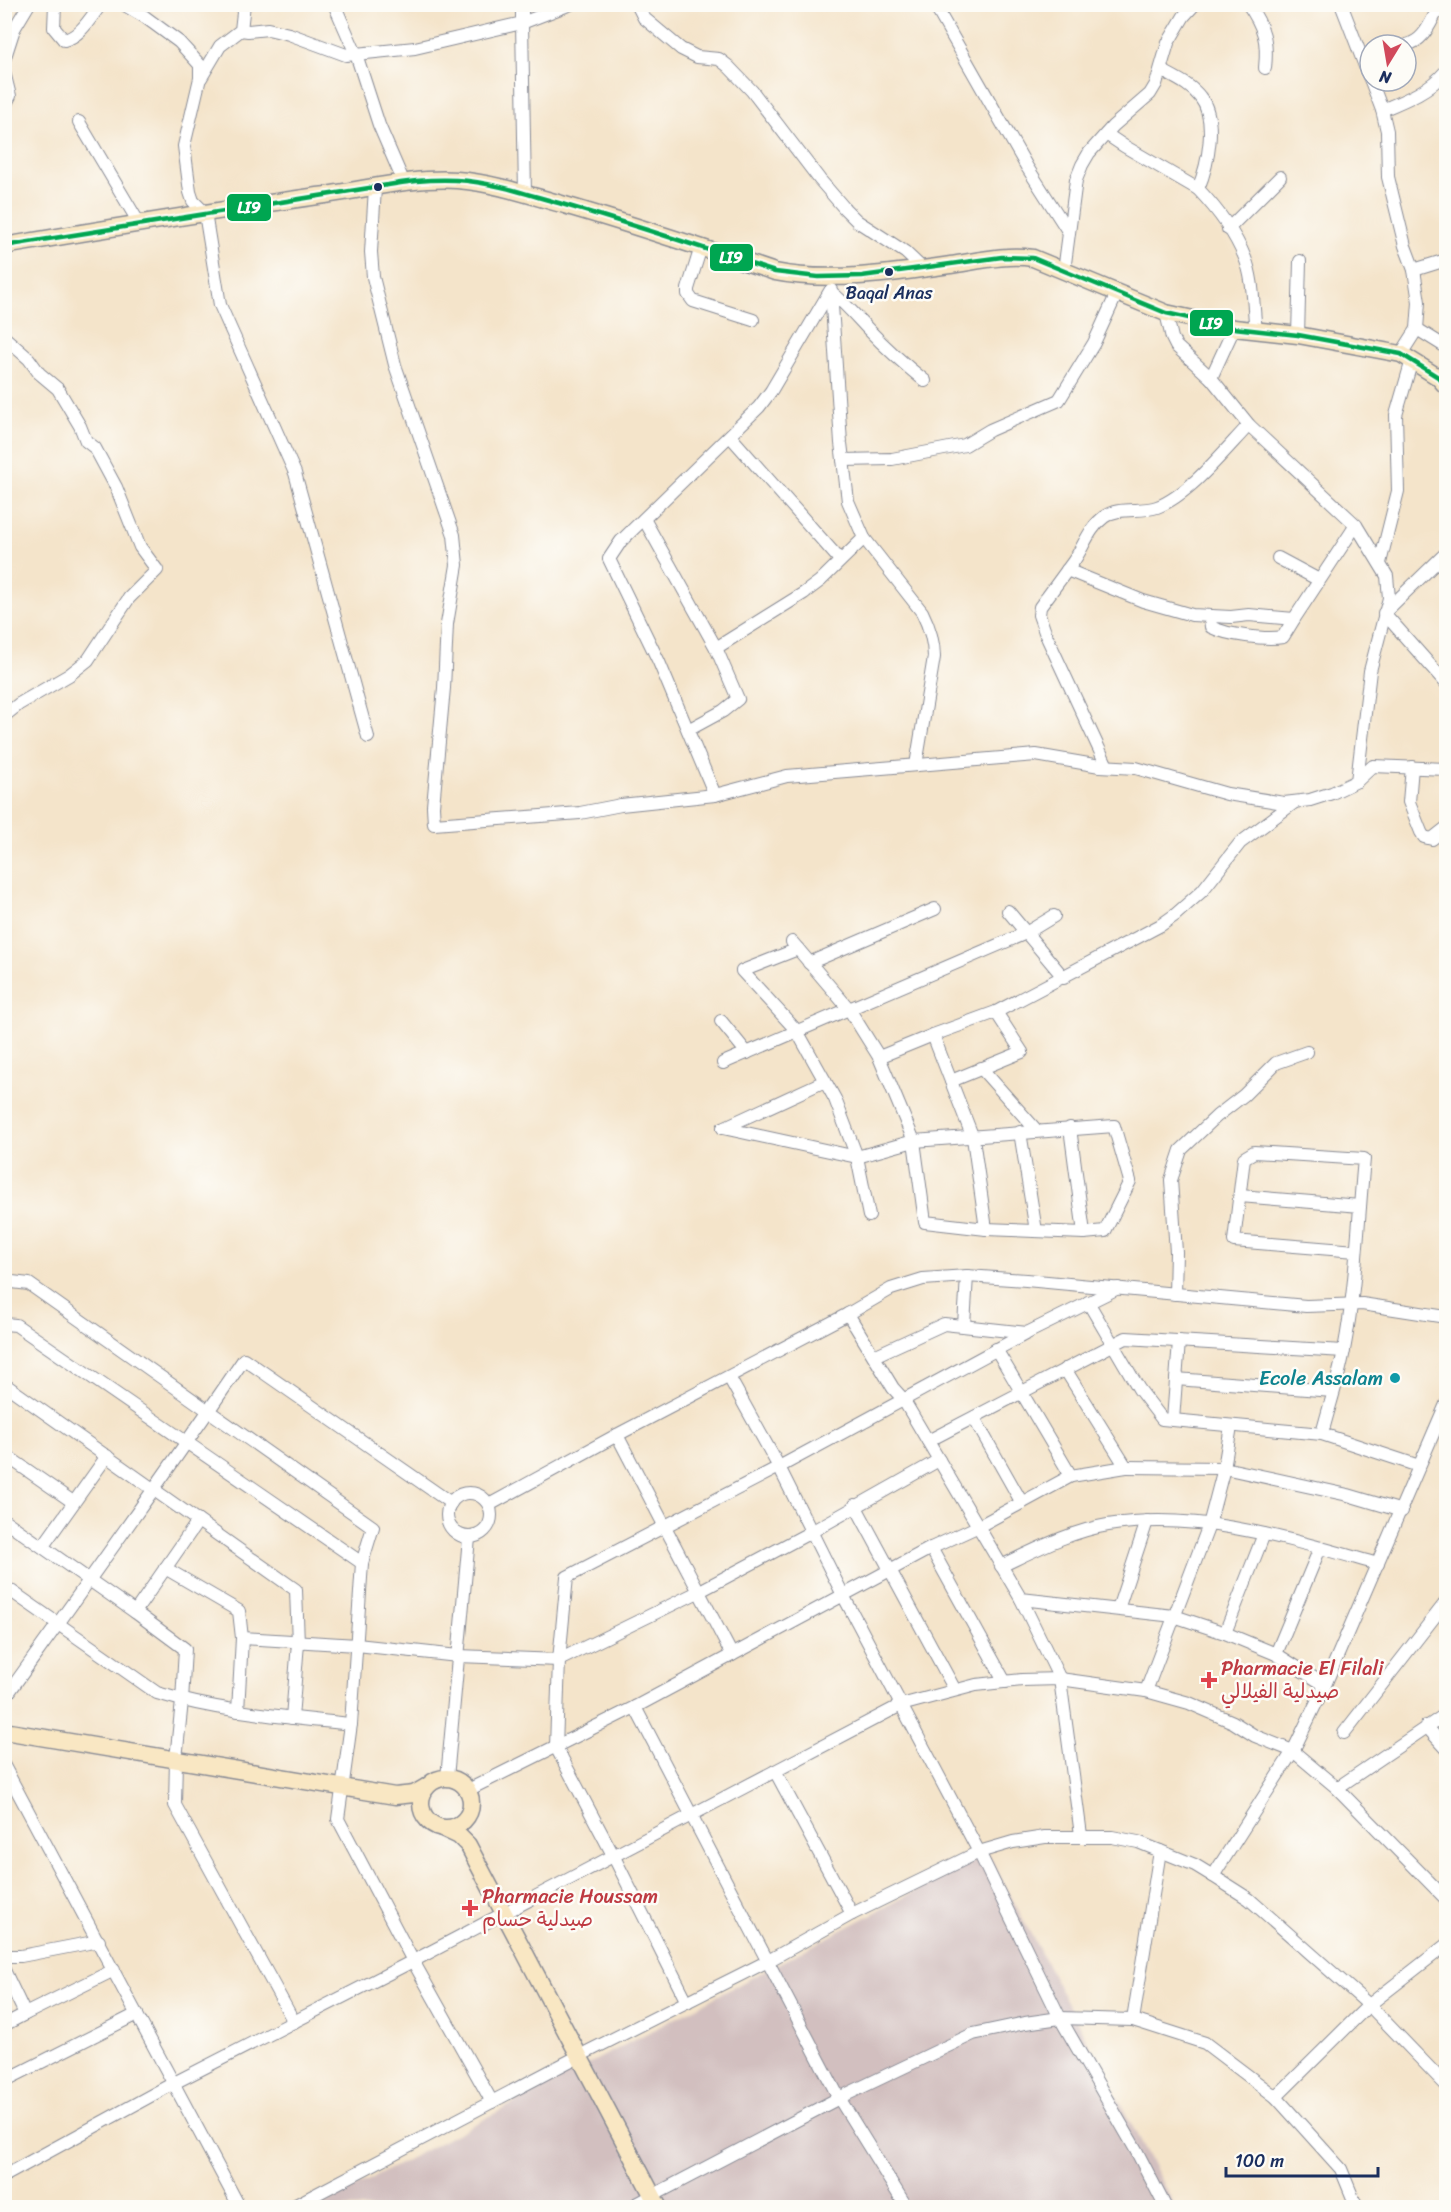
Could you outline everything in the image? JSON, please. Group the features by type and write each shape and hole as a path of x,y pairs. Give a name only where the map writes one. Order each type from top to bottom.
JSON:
{"street":[{"path":"4,60 14,29 29,4"},
{"path":"55,4 54,28 64,40 80,31 101,4"},
{"path":"123,4 179,42 200,65 200,78 187,132 185,153 190,192 193,201 205,213 220,305 295,473 369,737"},
{"path":"200,78 220,46 240,30 244,4"},
{"path":"334,4 356,54 379,125 404,183"},
{"path":"522,4 525,194"},
{"path":"240,30 278,31 312,41 339,54 356,54 415,48 522,23 572,4"},
{"path":"637,4 644,18 681,49 696,57 719,59 728,66 752,91 820,180 846,209 857,220 905,252 923,269"},
{"path":"934,4 1015,147 1068,231"},
{"path":"1064,271 1076,180 1082,165 1089,153 1106,134 1150,94 1161,70 1168,43 1184,16 1195,4"},
{"path":"1248,4 1260,21 1268,47 1265,68"},
{"path":"1341,4 1358,39"},
{"path":"1418,40 1423,36 1438,9"},
{"path":"1161,70 1188,85 1200,96 1207,111 1209,141 1206,168 1198,189"},
{"path":"1382,110 1418,94 1446,71"},
{"path":"4,72 10,96 4,107"},
{"path":"1375,93 1387,131 1388,177 1392,198 1414,270 1419,302 1417,330 1406,357 1396,415 1398,491 1380,563"},
{"path":"79,122 139,223"},
{"path":"1106,134 1198,189 1216,209 1245,257 1251,280 1256,331"},
{"path":"1228,229 1280,177"},
{"path":"4,246 404,183 457,180 525,194 641,228 775,272 813,278 832,284 1014,255 1033,258 1166,313 1233,328 1298,335 1406,357 1444,377"},
{"path":"375,188 371,252 373,277 395,365 458,552 447,624 444,688 433,806 434,824 570,814 621,805 715,795 787,776 1036,754 1107,766 1136,768 1246,798 1272,802 1296,802 1321,797 1357,781 1373,766 1446,770"},
{"path":"701,248 687,289 693,301 753,320"},
{"path":"1414,270 1446,260"},
{"path":"1298,335 1299,261"},
{"path":"832,284 868,329 925,381"},
{"path":"715,795 659,662 609,559 621,541 759,407 771,391 832,284"},
{"path":"832,284 843,460 848,501 864,538 922,612 934,645 916,765"},
{"path":"843,460 892,459 965,446 990,430 1059,400 1094,343 1117,292"},
{"path":"1166,313 1176,346 1211,378 1249,425 1356,525 1387,576 1389,598 1370,671 1357,781"},
{"path":"1211,378 1233,328"},
{"path":"1417,330 1446,347"},
{"path":"4,337 29,358 39,373 57,389 80,426 86,441 95,448 116,487 140,547 158,570 129,598 88,660 69,675 19,704 4,716"},
{"path":"1107,766 1046,635 1039,615 1040,607 1101,519 1112,512 1154,508 1170,501 1217,459 1249,425"},
{"path":"730,436 840,560"},
{"path":"644,519 716,648 738,699 723,711 688,730"},
{"path":"1210,616 1211,627 1218,631 1264,638 1283,637 1356,525"},
{"path":"716,648 804,593 820,581 864,538"},
{"path":"1278,558 1319,580"},
{"path":"1384,613 1445,558"},
{"path":"1067,570 1169,610 1192,615 1249,615 1294,619"},
{"path":"1384,613 1445,678"},
{"path":"1412,767 1409,802 1421,832 1424,837 1432,838 1446,828"},
{"path":"879,1058 996,1012 1064,978 1175,915 1202,891 1240,843 1296,802"},
{"path":"810,963 935,909"},
{"path":"1008,911 1064,978"},
{"path":"723,1063 1026,933 1054,916"},
{"path":"825,1080 723,1128 857,1157 914,1141 1114,1126 1130,1181 1105,1231 1084,1233 986,1229 925,1222 914,1141 879,1058 849,1009 795,945 742,971 797,1031 825,1080 835,1099 857,1157 869,1216"},
{"path":"951,1080 1022,1052 996,1012"},
{"path":"721,1021 747,1053"},
{"path":"933,1035 972,1136 986,1229"},
{"path":"1175,1294 1176,1252 1170,1180 1181,1150 1276,1064 1307,1052"},
{"path":"981,1068 1037,1131"},
{"path":"1070,1128 1084,1233"},
{"path":"1020,1132 1036,1231"},
{"path":"1322,1434 1344,1351 1351,1304 1356,1251 1364,1159 1254,1152 1244,1158 1234,1241 1356,1251"},
{"path":"1240,1196 1360,1206"},
{"path":"489,1505 891,1289 923,1279 967,1276 1306,1306 1362,1304 1446,1317"},
{"path":"964,1326 967,1276"},
{"path":"4,1281 29,1284 373,1527 362,1563 351,1724 338,1819 413,1961 492,2102"},
{"path":"687,2002 556,1747 559,1660 567,1577 779,1467 996,1349 1118,1288"},
{"path":"1088,1302 1139,1389 1162,1419 1322,1434 1419,1466"},
{"path":"848,1314 893,1388 903,1399 979,1526 1021,1599 1060,1679 1082,1836"},
{"path":"4,1324 16,1325 362,1563"},
{"path":"874,1356 944,1324 1027,1333"},
{"path":"928,1441 1126,1338 1344,1351"},
{"path":"1173,1420 1179,1341"},
{"path":"996,1349 1071,1476"},
{"path":"4,1699 155,1489 243,1359 451,1503"},
{"path":"1065,1369 1126,1467"},
{"path":"729,1377 779,1467 843,1597 979,1852 1060,2018 1136,2150 1166,2208"},
{"path":"1176,1379 1333,1391"},
{"path":"4,1384 296,1590 298,1643 292,1718"},
{"path":"1214,1875 1293,1751 1325,1685 1402,1511 1446,1404"},
{"path":"974,1418 1022,1503"},
{"path":"1146,1691 1209,1525 1224,1468 1231,1426"},
{"path":"617,1435 732,1655"},
{"path":"4,1454 73,1502"},
{"path":"43,1546 106,1456"},
{"path":"242,1638 458,1656 559,1660 698,1592 939,1460"},
{"path":"468,1790 635,1707 843,1597 891,1569 979,1526 1071,1476 1126,1467 1224,1468 1348,1495 1402,1511"},
{"path":"463,1494 478,1495 489,1505 491,1520 488,1527 476,1536 469,1538 456,1533 448,1522 447,1516 451,1503 463,1494"},
{"path":"855,1506 956,1690"},
{"path":"4,1520 89,1578 185,1650 176,1759 175,1805 294,2022"},
{"path":"135,1612 198,1521"},
{"path":"1001,1566 1059,1539 1106,1525 1147,1521 1209,1525 1264,1534 1378,1564"},
{"path":"1118,1609 1147,1521"},
{"path":"1225,1633 1264,1534"},
{"path":"447,1778 469,1538"},
{"path":"931,1548 1005,1682"},
{"path":"1276,1654 1320,1548"},
{"path":"165,1568 239,1611 242,1638 238,1711"},
{"path":"6,1591 58,1623 157,1693 182,1701 238,1711 351,1724"},
{"path":"1021,1599 1174,1617 1225,1633 1276,1654 1325,1685"},
{"path":"1344,1733 1446,1602"},
{"path":"4,2176 174,2084 901,1705 975,1685 1060,1679 1146,1691 1189,1703 1233,1722 1255,1736 1293,1751 1337,1788 1446,1899"},
{"path":"635,1707 839,2098 907,2208"},
{"path":"1337,1788 1446,1714"},
{"path":"1426,1726 1446,1748"},
{"path":"4,1731 395,1796 413,1804 430,1823 459,1836 468,1845 655,2201"},
{"path":"4,1766 240,2208"},
{"path":"775,1771 852,1914"},
{"path":"395,1796 414,1794 432,1781 456,1779 468,1790 471,1798 466,1832 468,1845"},
{"path":"422,1814 420,1800 426,1787"},
{"path":"442,1828 458,1826 469,1814"},
{"path":"290,2208 579,2056 768,1961 852,1914 979,1852 1013,1842 1045,1837 1112,1837 1138,1842 1214,1875 1249,1899 1370,2005 1446,2085"},
{"path":"1133,2020 1160,1851"},
{"path":"4,1956 32,1954 99,1941"},
{"path":"1276,2097 1370,2005 1446,1946"},
{"path":"4,2025 114,1970"},
{"path":"4,1971 25,2014"},
{"path":"4,2081 137,2014"},
{"path":"629,2208 655,2201 839,2098 973,2034 1060,2018 1133,2020 1205,2043 1276,2097 1341,2169 1357,2208"}],"shaded area":[{"path":"988,1853 1175,2207 316,2208"}],"transit line":[{"name":"LI9","path":"4,246 405,182 469,181 509,189 589,212 775,272 818,277 862,276 1002,257 1033,258 1166,313 1234,328 1298,335 1401,354 1438,377 1446,386"}],"place":[{"name":"Baqal Anas","path":"889,272"},
{"name":"Ecole Assalam","path":"1395,1378"},
{"name":"Pharmacie El Filali صيدلية الفيلالي","path":"1209,1680"},
{"name":"Pharmacie Houssam صيدلية حسام","path":"470,1908"}]}
